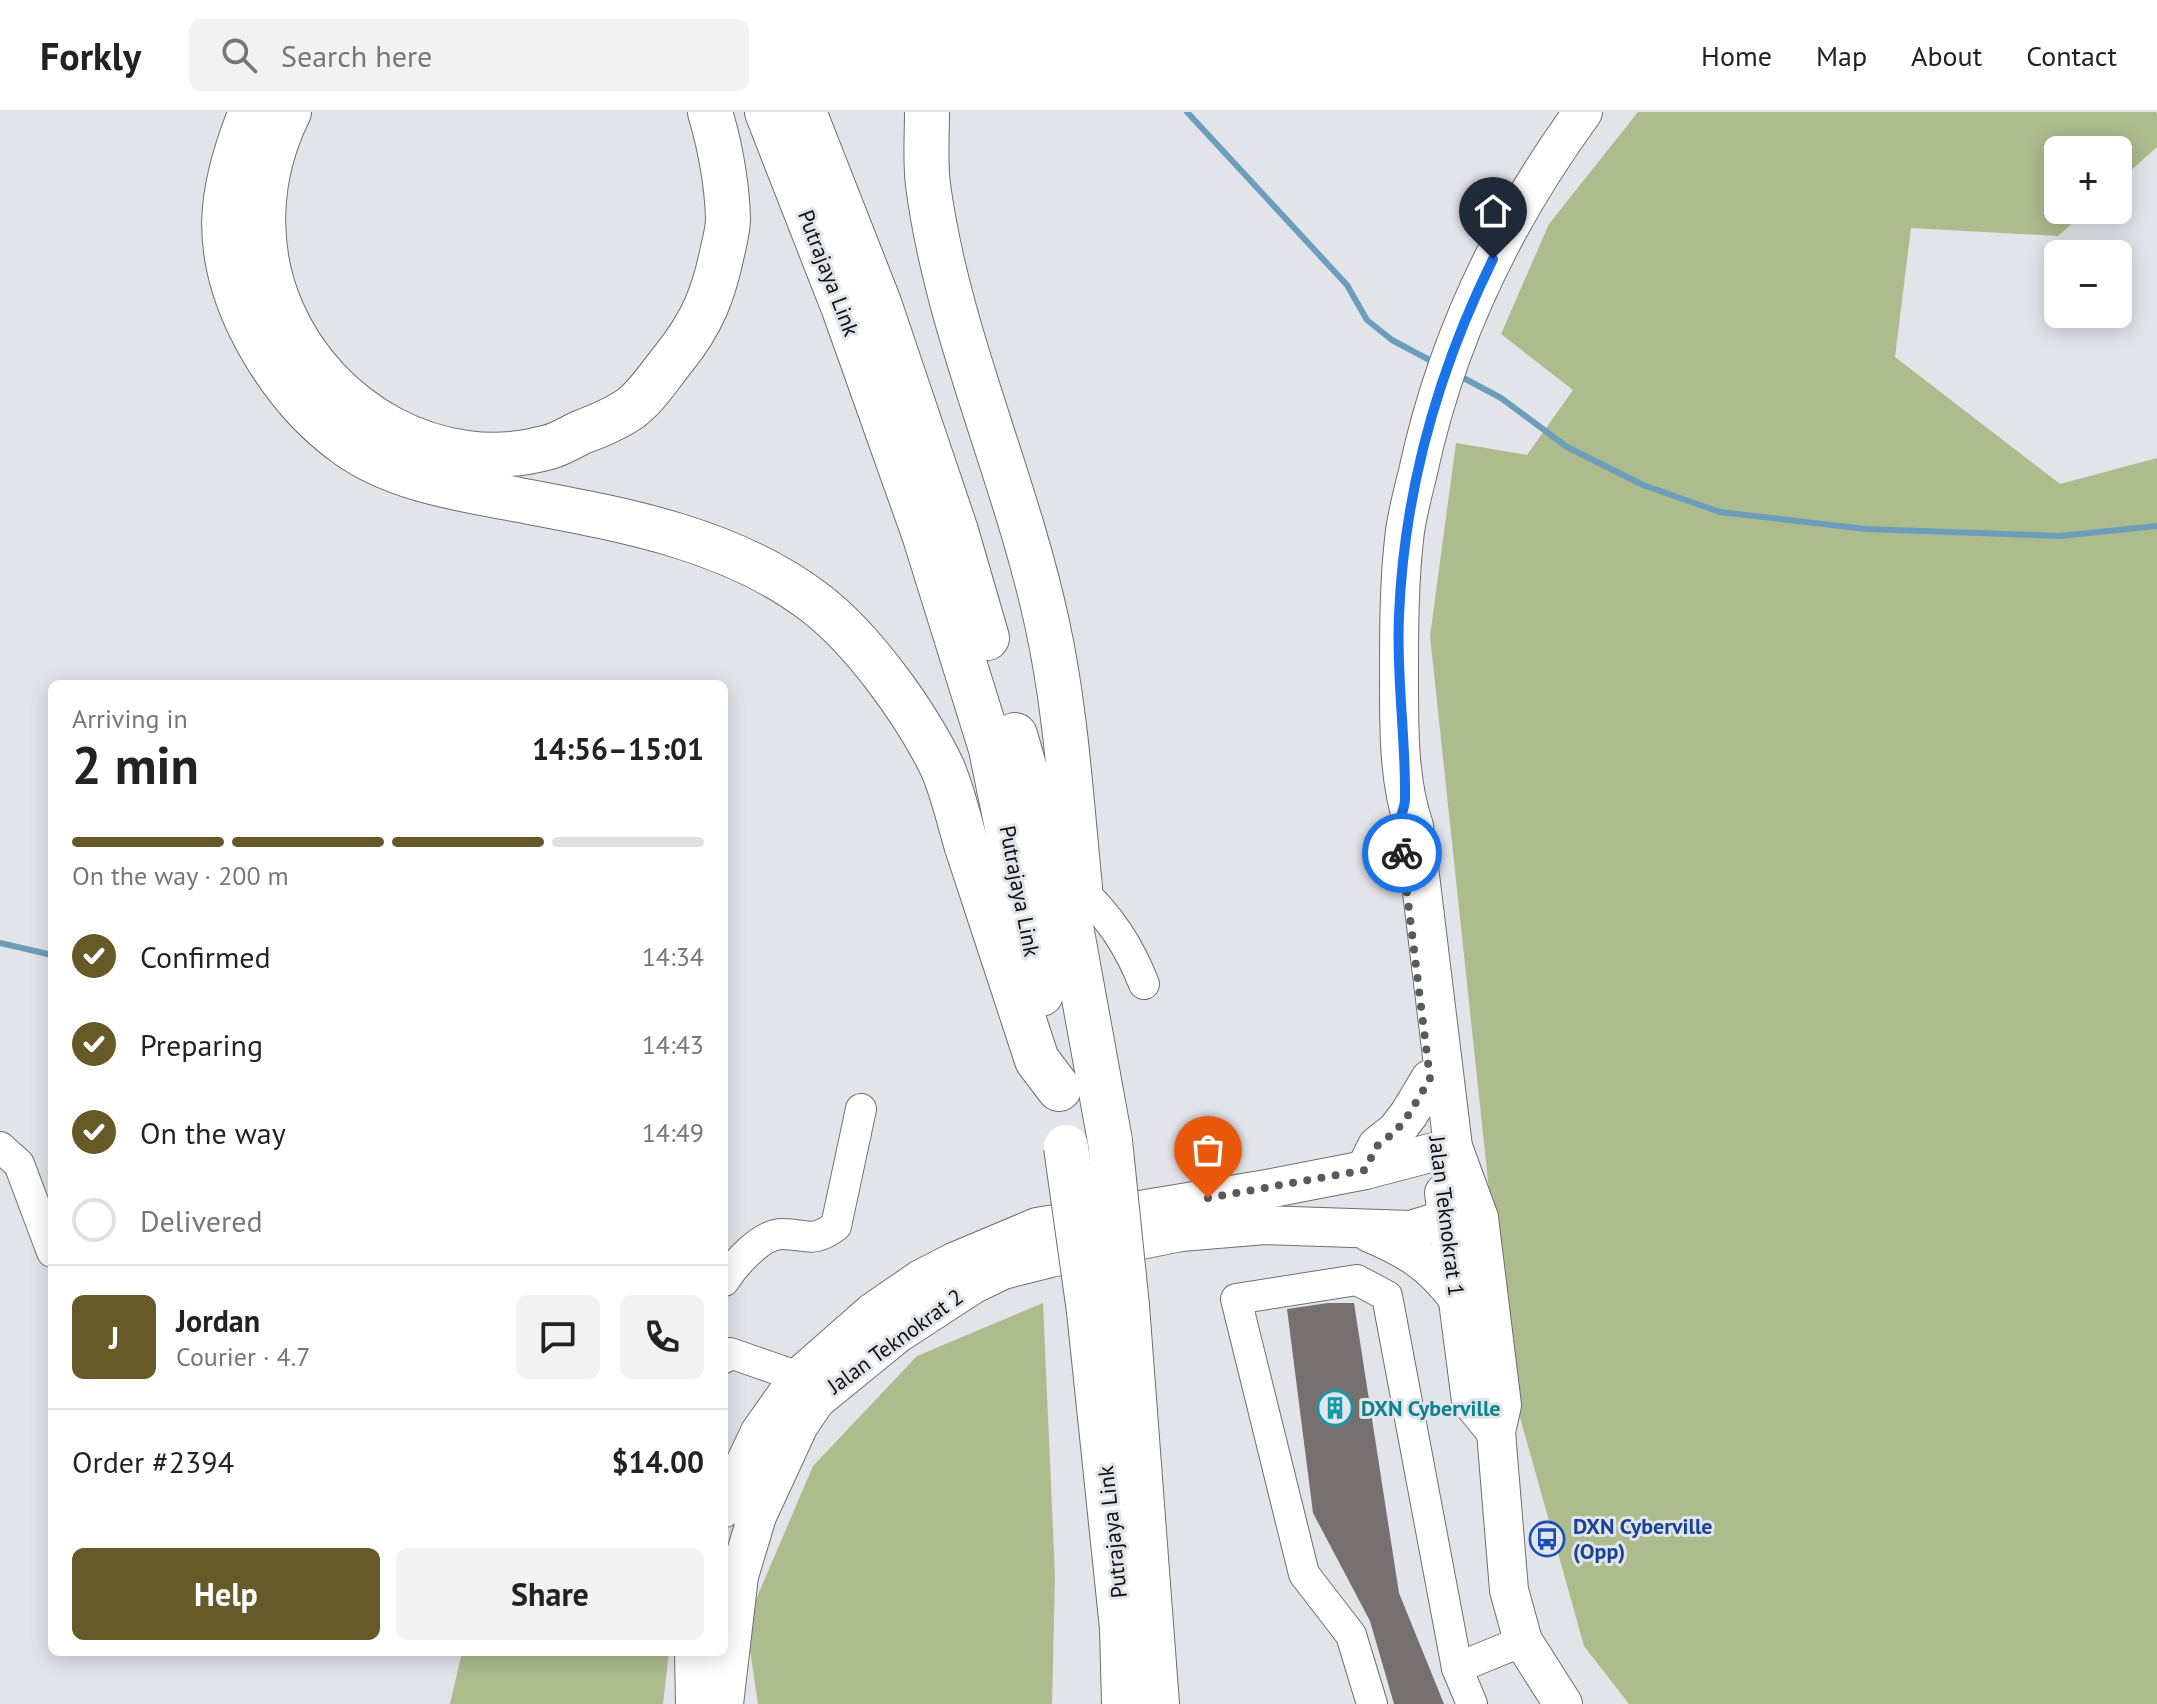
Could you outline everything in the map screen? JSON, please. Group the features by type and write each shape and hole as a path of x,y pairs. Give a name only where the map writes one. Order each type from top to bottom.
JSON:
{"highway":[{"path":"274,117 263,209 263,244 269,281 305,354 332,387 363,414 405,436 450,452 500,455 549,447 632,408 694,334 715,290 728,222 720,146 710,112"},
{"name":"Putrajaya Link","path":"767,112 862,306 956,531 1072,932 1110,1141 1108,1308 1124,1704"},
{"name":"Putrajaya Link","path":"804,112 862,306 924,534 991,749 1059,1089 1066,1147 1108,1308 1157,1704"},
{"path":"927,112 928,182 952,304 1006,474 1047,623 1066,749 1080,889 1072,932"},
{"path":"274,117 235,153 223,207 225,249 233,292 282,381 312,416 348,446 392,469 440,485 572,510 683,537 744,561 816,603 895,691 922,730 944,771 1037,1060 1059,1089"}],"main road":[{"name":"Jalan Teknokrat 1","path":"1446,1148 1414,826 1405,802 1399,700 1399,617 1405,529 1430,418 1470,307 1505,234 1546,163 1583,112"},
{"name":"Jalan Teknokrat 1","path":"1405,802 1398,825 1430,1079 1502,1405 1496,1432 1509,1590 1523,1641 1563,1704"},
{"path":"1411,1230 1426,1200 1425,1185 1405,1167 1378,1167 1377,1146 1396,1131 1430,1079"},
{"name":"Jalan Teknokrat 2","path":"728,1500 760,1432 799,1377 873,1312 921,1279 984,1247 1024,1232 1378,1167 1446,1148"},
{"name":"Jalan Teknokrat 1","path":"1463,1218 1456,1296 1471,1401 1496,1432"},
{"name":"Jalan Teknokrat 2","path":"724,1704 739,1576 757,1516 785,1452 816,1400 897,1334 972,1285 1003,1270 1050,1258 1181,1232 1265,1225 1411,1230 1463,1218"},
{"path":"1354,1227 1411,1253 1436,1270 1456,1296"},
{"path":"694,1656 695,1704"}],"lane":[{"path":"1080,889 1106,913 1120,933 1144,984"},
{"path":"728,1274 770,1236 782,1234 808,1239 822,1236 836,1226 861,1109"},
{"path":"0,1147 19,1164 48,1241"},
{"path":"1372,1704 1351,1635 1304,1574 1236,1299 1357,1280 1387,1296 1457,1668 1472,1704"},
{"path":"728,1354 799,1377"},
{"path":"1457,1668 1523,1641"}],"green space":[{"path":"1638,112 2156,112 2157,147 2132,169 2132,136 2044,136 2044,224 2071,224 2058,236 1911,228 1895,357 2060,484 2157,458 2157,1704 1629,1704 1584,1646 1509,1378 1430,636 1456,443 1527,455 1573,390 1501,334 1549,224"},
{"path":"1043,1303 1055,1576 1052,1704 758,1704 746,1623 813,1466 917,1356"},
{"path":"461,1656 669,1656 663,1704 450,1704"}],"building":[{"name":"DXN Cyberville","path":"1354,1303 1399,1593 1444,1704 1394,1704 1370,1621 1313,1513 1287,1309"}],"waterway":[{"path":"1187,112 1347,285 1367,320 1392,340 1437,364"},
{"path":"1458,375 1501,398 1567,447 1643,485 1720,512 1866,529 2060,536 2157,526"},
{"path":"0,943 48,954"}],"way so far":[{"path":"1208,1198 1365,1170 1377,1146 1396,1131 1430,1079 1402,853"}],"place":[{"name":"DXN Cyberville","path":"1335,1408"},
{"name":"DXN Cyberville (Opp)","path":"1547,1539"}],"route":[{"path":"1402,853 1398,825 1405,802 1399,700 1399,617 1405,529 1430,418 1470,307 1493,259"}]}
